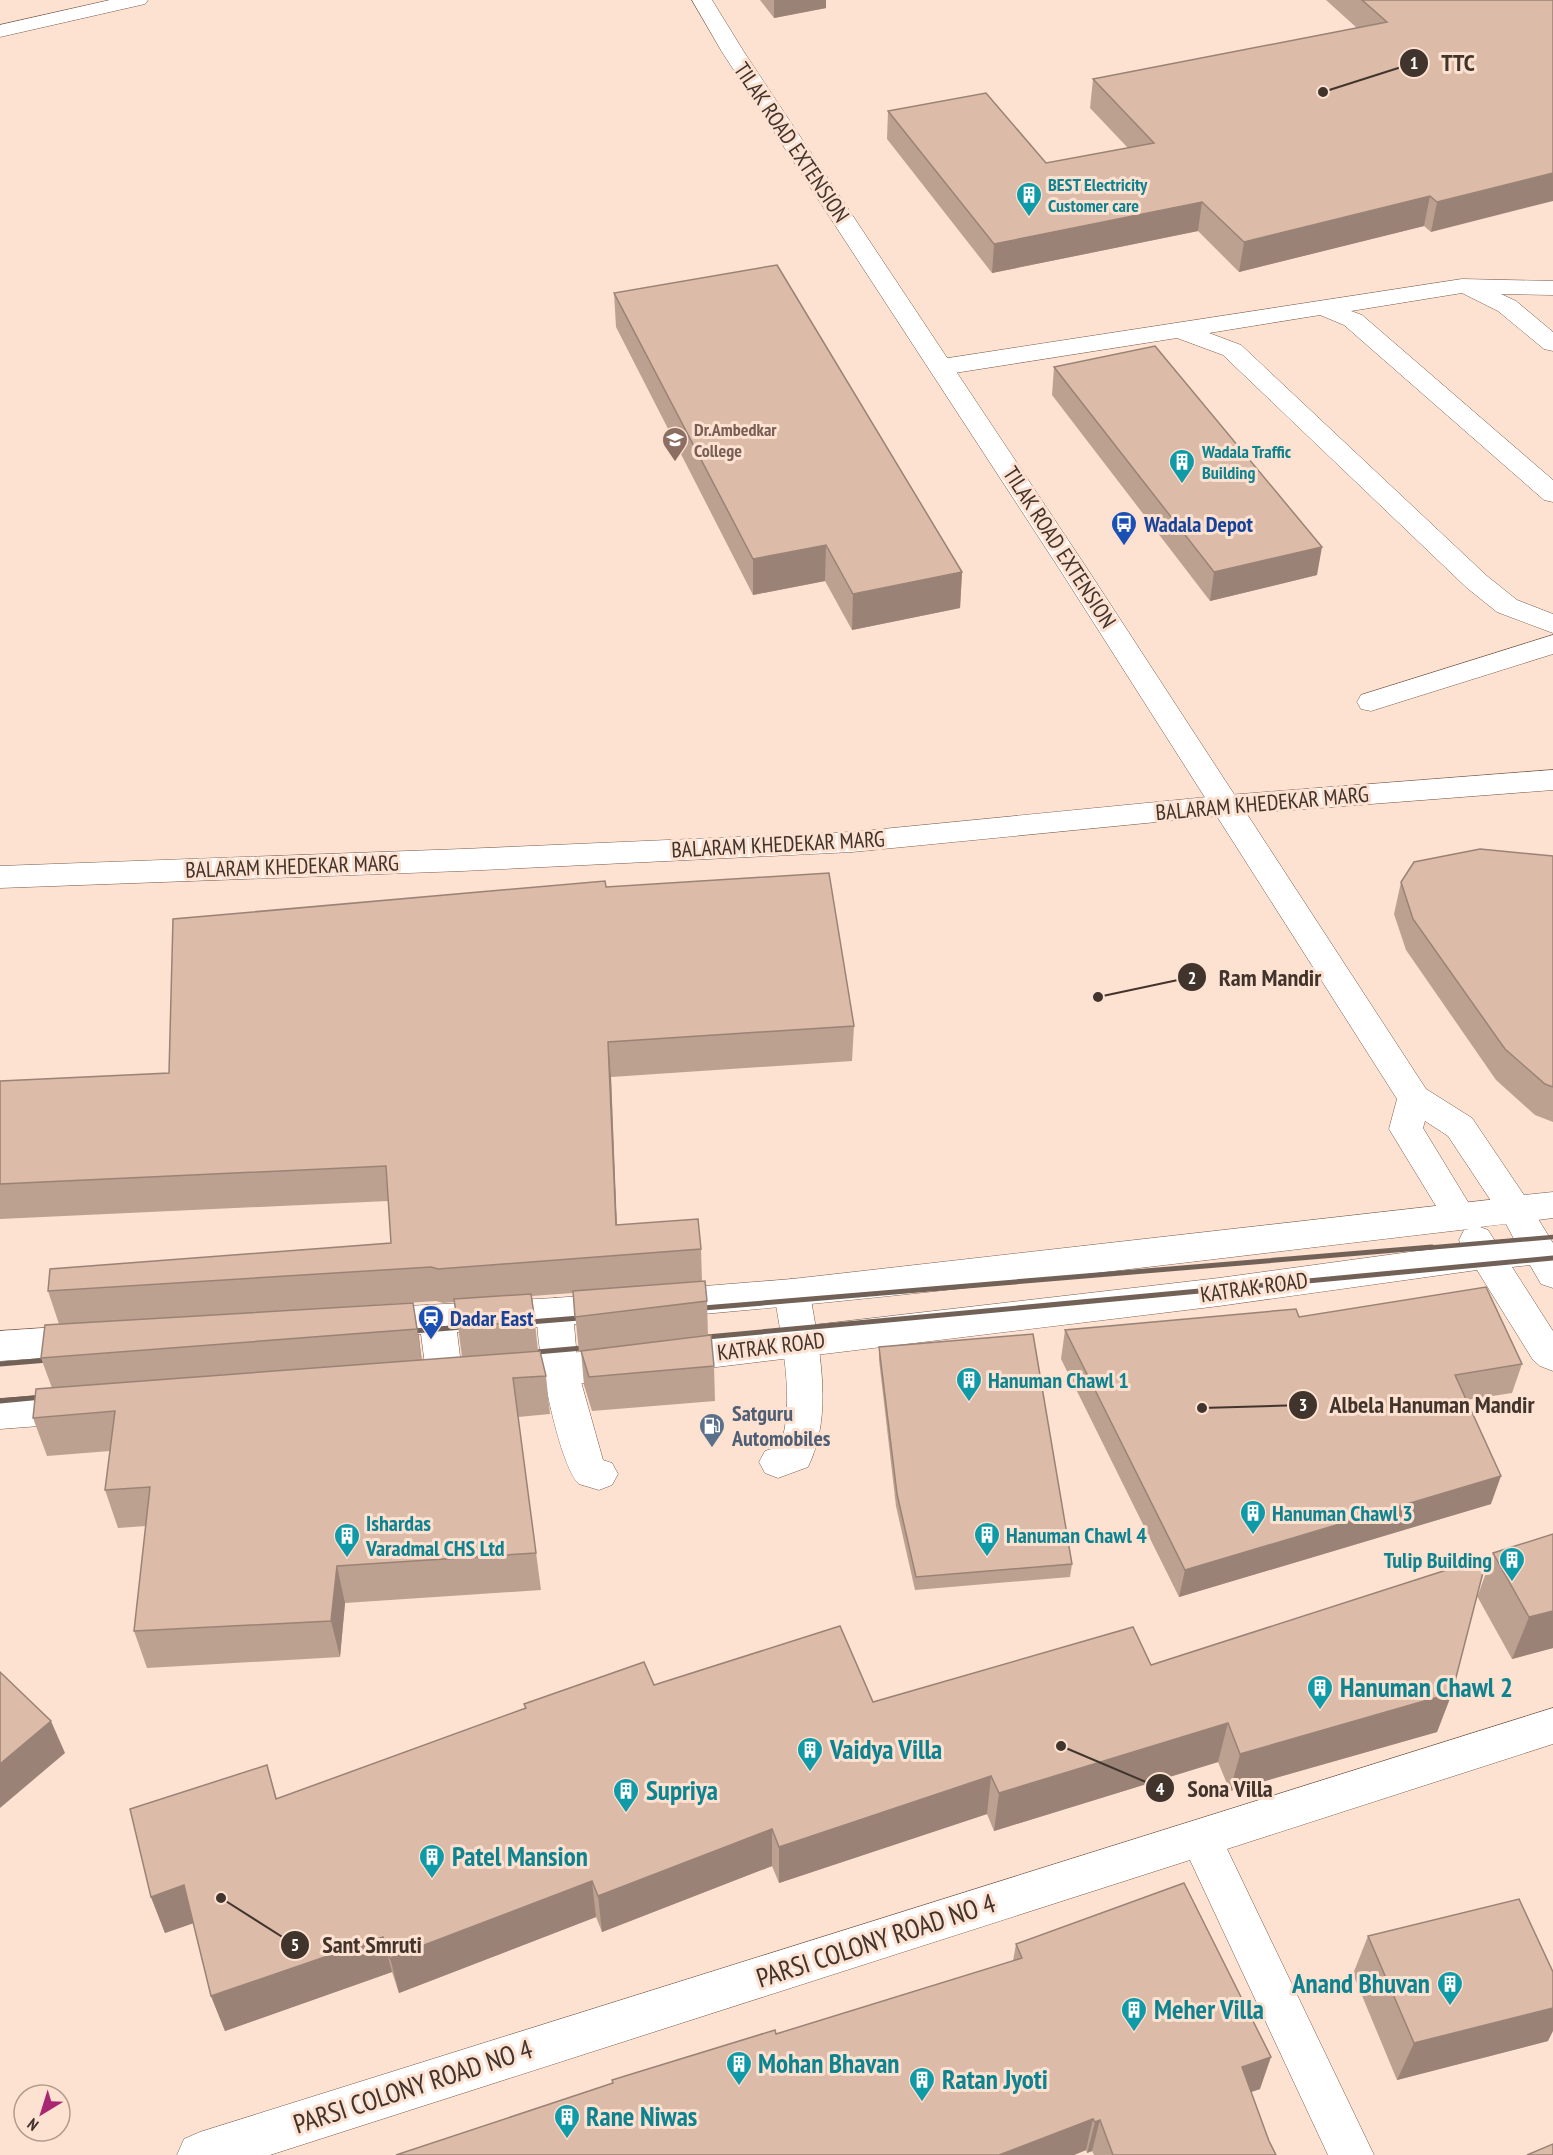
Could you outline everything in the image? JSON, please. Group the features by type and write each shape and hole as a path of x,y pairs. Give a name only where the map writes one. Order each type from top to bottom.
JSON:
{"main road":[{"path":"0,31 138,0"},
{"name":"TILAK ROAD EXTENSION","path":"702,0 733,52 1228,805 1414,1098 1460,1127 1548,1259"},
{"path":"942,367 1462,286 1553,288"},
{"path":"1462,286 1507,306 1553,344"},
{"path":"1323,308 1353,320 1553,494"},
{"path":"1179,330 1232,350 1477,582 1507,606 1553,624"},
{"path":"1371,702 1553,644"},
{"name":"BALARAM KHEDEKAR MARG","path":"0,877 852,842 1228,805 1553,780"},
{"path":"1414,1098 1406,1129 1546,1350 1553,1356"},
{"name":"KATRAK ROAD","path":"343,1323 555,1312 792,1293 1553,1205"},
{"path":"1200,1246 1219,1292"},
{"name":"KATRAK ROAD","path":"410,1384 560,1371 1219,1292 1487,1256 1548,1259"},
{"path":"778,1462 795,1456 801,1443 803,1365 792,1293"},
{"path":"555,1312 560,1371 586,1468 592,1473 599,1474"},
{"path":"437,1317 445,1381"},
{"path":"0,1346 118,1338"},
{"path":"0,1414 105,1406"},
{"name":"PARSI COLONY ROAD NO 4","path":"200,2155 1553,1726"},
{"path":"1201,1838 1351,2155"}],"building":[{"path":"1362,0 1553,0 1553,173 1437,202 1430,196 1244,242 1202,202 994,244 888,111 986,93 1046,163 1154,143 1093,79 1387,22"},
{"path":"777,265 962,572 853,594 826,545 753,559 614,293"},
{"name":"Wadala Traffic Building","path":"1155,346 1322,547 1214,572 1054,367"},
{"path":"1480,849 1553,856 1553,1087 1545,1084 1505,1049 1413,919 1401,882 1414,862"},
{"path":"829,873 854,1026 608,1042 616,1225 698,1219 701,1249 438,1269 431,1267 48,1291 50,1269 391,1243 386,1166 0,1184 0,1081 169,1073 173,919 605,881 606,887"},
{"path":"705,1281 707,1301 575,1317 573,1291"},
{"path":"1486,1287 1522,1364 1455,1375 1501,1476 1185,1570 1065,1330 1296,1309 1299,1317"},
{"path":"531,1294 535,1321 458,1327 454,1299"},
{"path":"413,1303 417,1329 41,1358 45,1325"},
{"path":"1033,1334 1072,1564 916,1577 897,1494 879,1347"},
{"path":"711,1335 714,1366 589,1377 581,1351"},
{"name":"Ishardas Varadmal CHS Ltd","path":"540,1351 546,1376 513,1378 536,1553 337,1566 331,1621 134,1631 150,1487 105,1490 115,1411 33,1418 36,1389"},
{"path":"1553,1534 1553,1611 1529,1617 1493,1553"},
{"path":"1487,1557 1452,1693 1240,1754 1228,1723 999,1793 991,1776 779,1847 772,1829 598,1896 592,1881 390,1958 383,1937 211,1996 184,1885 151,1897 130,1809 267,1765 276,1799 526,1708 524,1704 644,1662 654,1685 840,1626 873,1702 1133,1627 1151,1665"},
{"path":"0,1672 51,1721 0,1764"},
{"path":"1184,1883 1271,2057 1242,2067 1276,2155 1113,2155 1100,2120 1095,2122 1093,2119 999,2155 396,2155 613,2083 612,2080 775,2030 776,2034 1022,1958 1016,1944"},
{"path":"1519,1899 1553,1972 1553,2008 1414,2043 1368,1936"},
{"path":"1553,2144 1553,2155 1527,2155"}],"railway":[{"path":"1414,1249 1553,1237"},
{"path":"691,1309 1432,1247"},
{"path":"696,1338 1553,1258"},
{"path":"517,1323 592,1317"},
{"path":"401,1332 475,1326"},
{"path":"525,1353 594,1347"},
{"path":"0,1364 60,1359"},
{"path":"0,1401 53,1396"}],"place":[{"name":"TTC","path":"1323,92"},
{"name":"BEST Electricity Customer care","path":"1029,218"},
{"name":"Dr.Ambedkar College","path":"675,463"},
{"name":"Wadala Traffic Building","path":"1182,485"},
{"name":"Wadala Depot","path":"1124,547"},
{"name":"Ram Mandir","path":"1098,997"},
{"name":"Dadar East","path":"431,1341"},
{"name":"Hanuman Chawl 1","path":"969,1403"},
{"name":"Albela Hanuman Mandir","path":"1202,1408"},
{"name":"Satguru Automobiles","path":"712,1449"},
{"name":"Hanuman Chawl 3","path":"1253,1536"},
{"name":"Hanuman Chawl 4","path":"987,1558"},
{"name":"Ishardas Varadmal CHS Ltd","path":"347,1559"},
{"name":"Tulip Building","path":"1512,1583"},
{"name":"Hanuman Chawl 2","path":"1320,1711"},
{"name":"Sona Villa","path":"1061,1746"},
{"name":"Vaidya Villa","path":"810,1773"},
{"name":"Supriya","path":"626,1814"},
{"name":"Patel Mansion","path":"432,1880"},
{"name":"Sant Smruti","path":"221,1898"},
{"name":"Anand Bhuvan","path":"1450,2007"},
{"name":"Meher Villa","path":"1134,2033"},
{"name":"Mohan Bhavan","path":"739,2087"},
{"name":"Ratan Jyoti","path":"922,2103"},
{"name":"Rane Niwas","path":"567,2140"}]}
